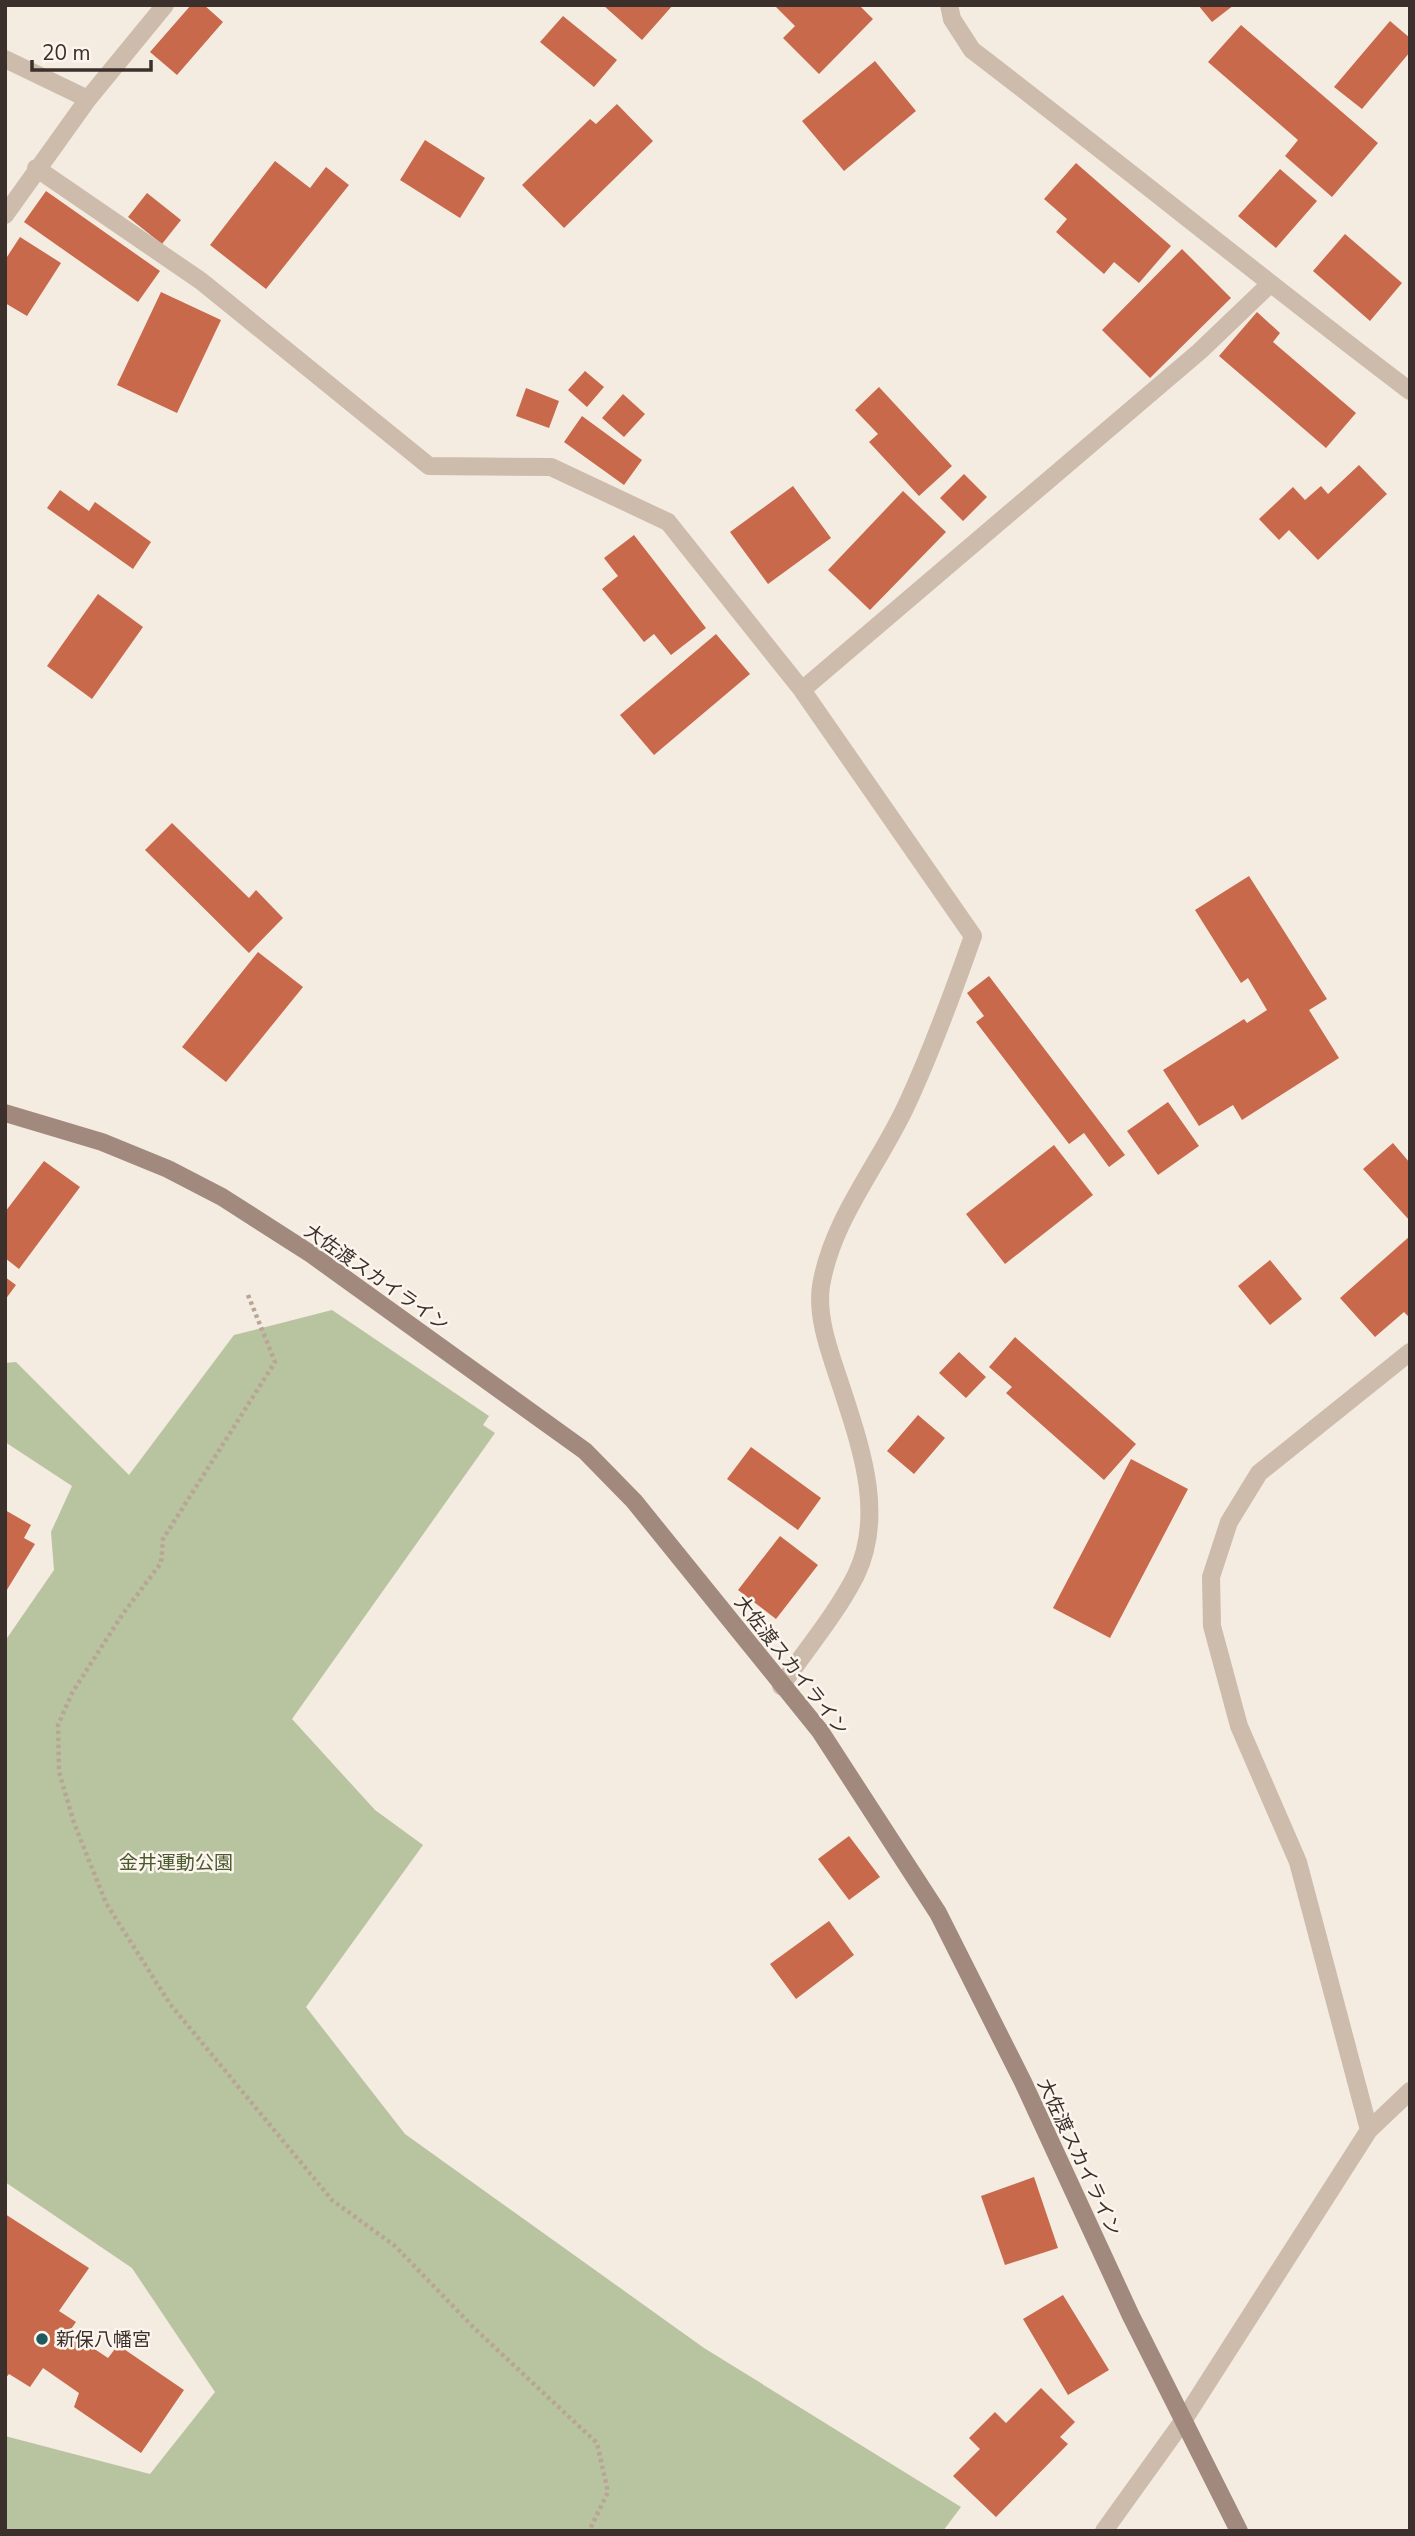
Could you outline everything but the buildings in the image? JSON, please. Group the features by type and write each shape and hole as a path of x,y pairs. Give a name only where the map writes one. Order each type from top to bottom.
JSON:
{"street":[{"path":"5,215 36,168 88,99 165,5"},
{"path":"949,5 952,19 972,50 1212,236 1269,285 1410,391"},
{"path":"5,59 88,99"},
{"path":"36,168 201,281 429,466 551,467 668,522 803,690 973,936 906,1106 830,1247 820,1290 826,1340 865,1462 869,1494 868,1532 856,1574 781,1686"},
{"path":"803,690 1200,351 1269,285"},
{"name":"大佐渡スカイライン","path":"5,1113 102,1142 168,1169 222,1197 310,1254 586,1451 634,1501 820,1731 938,1913 1023,2082 1238,2531"},
{"path":"1369,2130 1298,1862 1239,1726 1212,1626 1210,1577 1229,1522 1259,1473 1410,1352"},
{"path":"1104,2531 1183,2421 1369,2130 1410,2091"}],"path":[{"path":"248,1295 275,1362 163,1539 161,1563 122,1615 72,1693 58,1726 59,1772 74,1823 106,1903 170,2004 332,2200 394,2246 474,2328 597,2443 608,2492 589,2531"}],"green space":[{"name":"金井運動公園","path":"332,1310 489,1416 483,1425 495,1433 292,1719 375,1810 423,1845 306,2007 405,2134 704,2348 961,2507 943,2531 5,2531 5,2436 150,2474 215,2392 132,2268 5,2182 5,1641 54,1570 51,1532 72,1486 5,1442 5,1363 16,1362 129,1475 234,1335"}],"place":[{"name":"新保八幡宮","path":"42,2339"}]}
